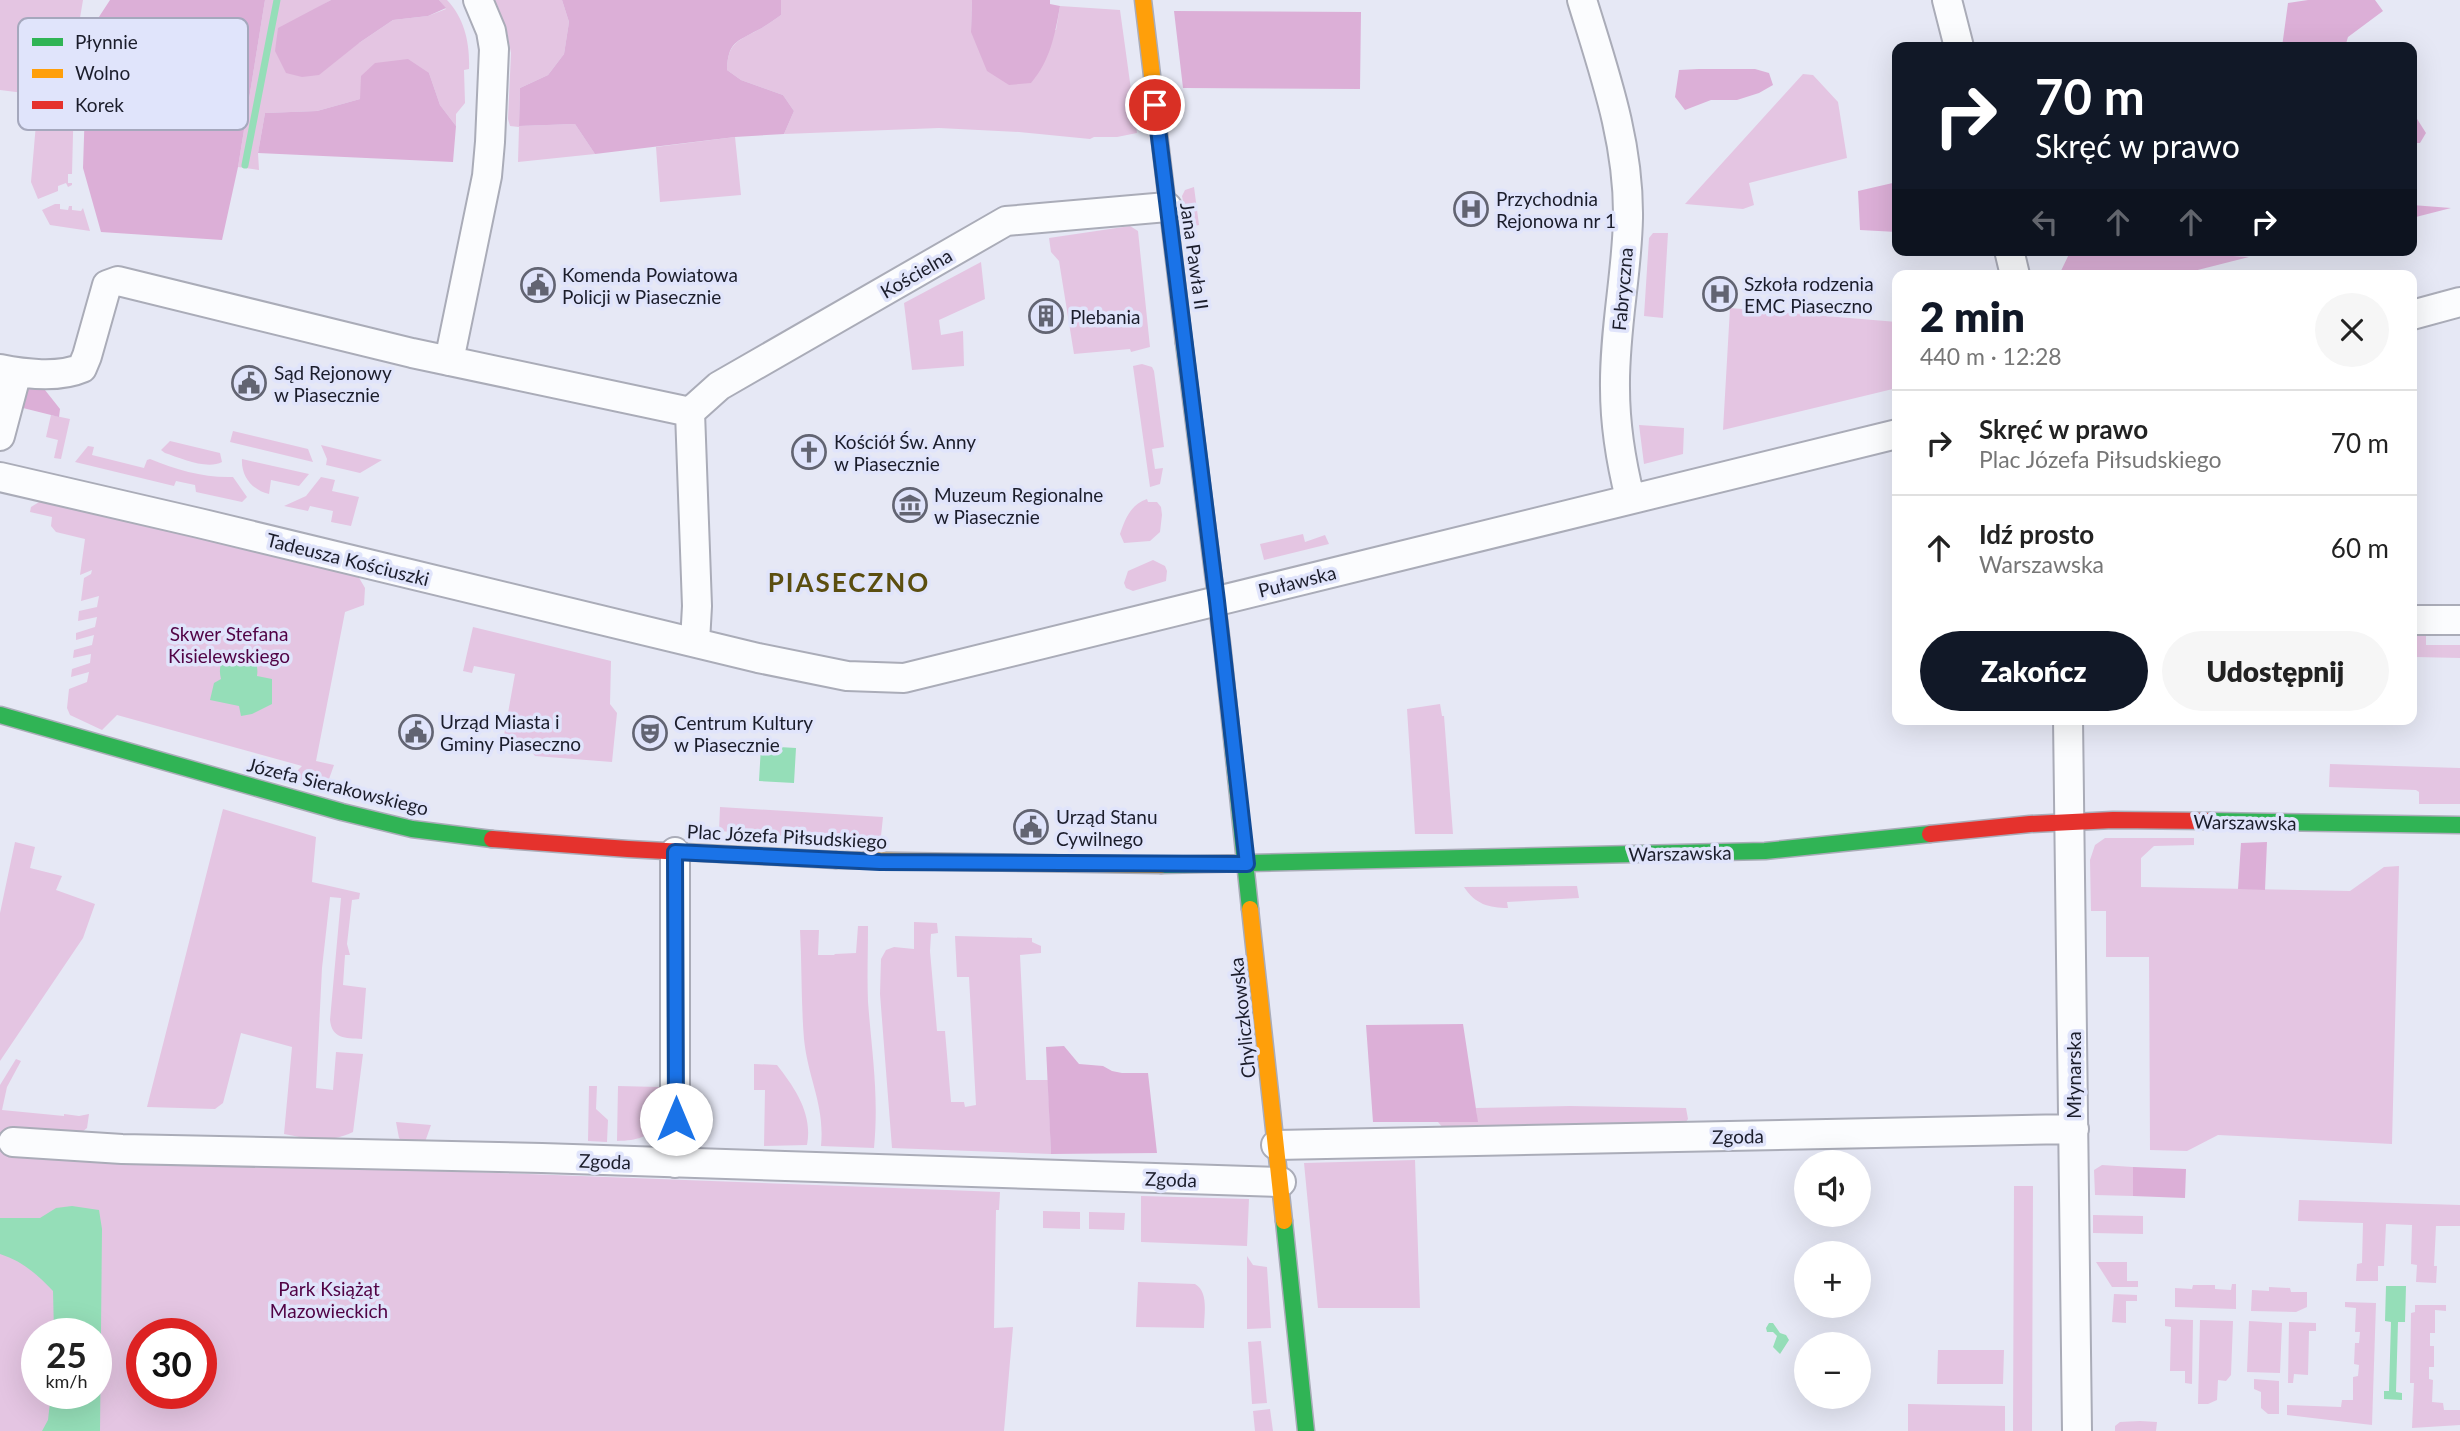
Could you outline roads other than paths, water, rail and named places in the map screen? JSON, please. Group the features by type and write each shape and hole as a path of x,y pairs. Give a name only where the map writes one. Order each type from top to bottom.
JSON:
{"street":[{"path":"449,361 487,176 490,142 494,49 491,32 478,0"},
{"name":"Jana Pawła II","path":"1143,0 1217,601"},
{"name":"Fabryczna","path":"1582,0 1617,114 1626,172 1628,219 1615,386 1617,422 1630,498"},
{"path":"1947,0 1958,42"},
{"name":"Kościelna","path":"690,412 719,386 1006,221 1167,207"},
{"path":"0,436 9,370 71,372 82,368 107,285 118,281 392,348 690,412 697,607 695,642"},
{"path":"2417,313 2460,302"},
{"name":"Puławska","path":"695,642 846,676 904,678 1892,435"},
{"name":"Tadeusza Kościuszki","path":"0,477 695,642"},
{"name":"Chyliczkowska","path":"1217,601 1306,1431"},
{"path":"2417,620 2460,620"},
{"name":"Józefa Sierakowskiego","path":"0,715 342,812 412,829 470,837 675,852"},
{"name":"Młynarska","path":"2068,725 2077,1431"},
{"name":"Warszawska","path":"898,863 1247,864 1765,851 2030,824 2113,820 2460,825"},
{"path":"675,852 675,1163"},
{"name":"Plac Józefa Piłsudskiego","path":"675,852 898,863"},
{"name":"Zgoda","path":"1276,1145 2074,1129"},
{"name":"Zgoda","path":"13,1142 122,1149 1281,1182"}],"waterway":[{"path":"245,165 277,0"}],"place":[{"name":"Przychodnia Rejonowa nr 1","path":"1471,209"},
{"name":"Komenda Powiatowa Policji w Piasecznie","path":"538,285"},
{"name":"Szkoła rodzenia EMC Piaseczno","path":"1720,294"},
{"name":"Plebania","path":"1046,316"},
{"name":"Sąd Rejonowy w Piasecznie","path":"249,383"},
{"name":"Kościół Św. Anny w Piasecznie","path":"809,452"},
{"name":"Muzeum Regionalne w Piasecznie","path":"910,505"},
{"name":"Urząd Miasta i Gminy Piaseczno","path":"416,732"},
{"name":"Centrum Kultury w Piasecznie","path":"650,733"},
{"name":"Urząd Stanu Cywilnego","path":"1031,827"}],"district":[{"name":"PIASECZNO","path":"849,582"}],"park label":[{"name":"Skwer Stefana Kisielewskiego","path":"229,644"},
{"name":"Park Książąt Mazowieckich","path":"329,1299"}]}
